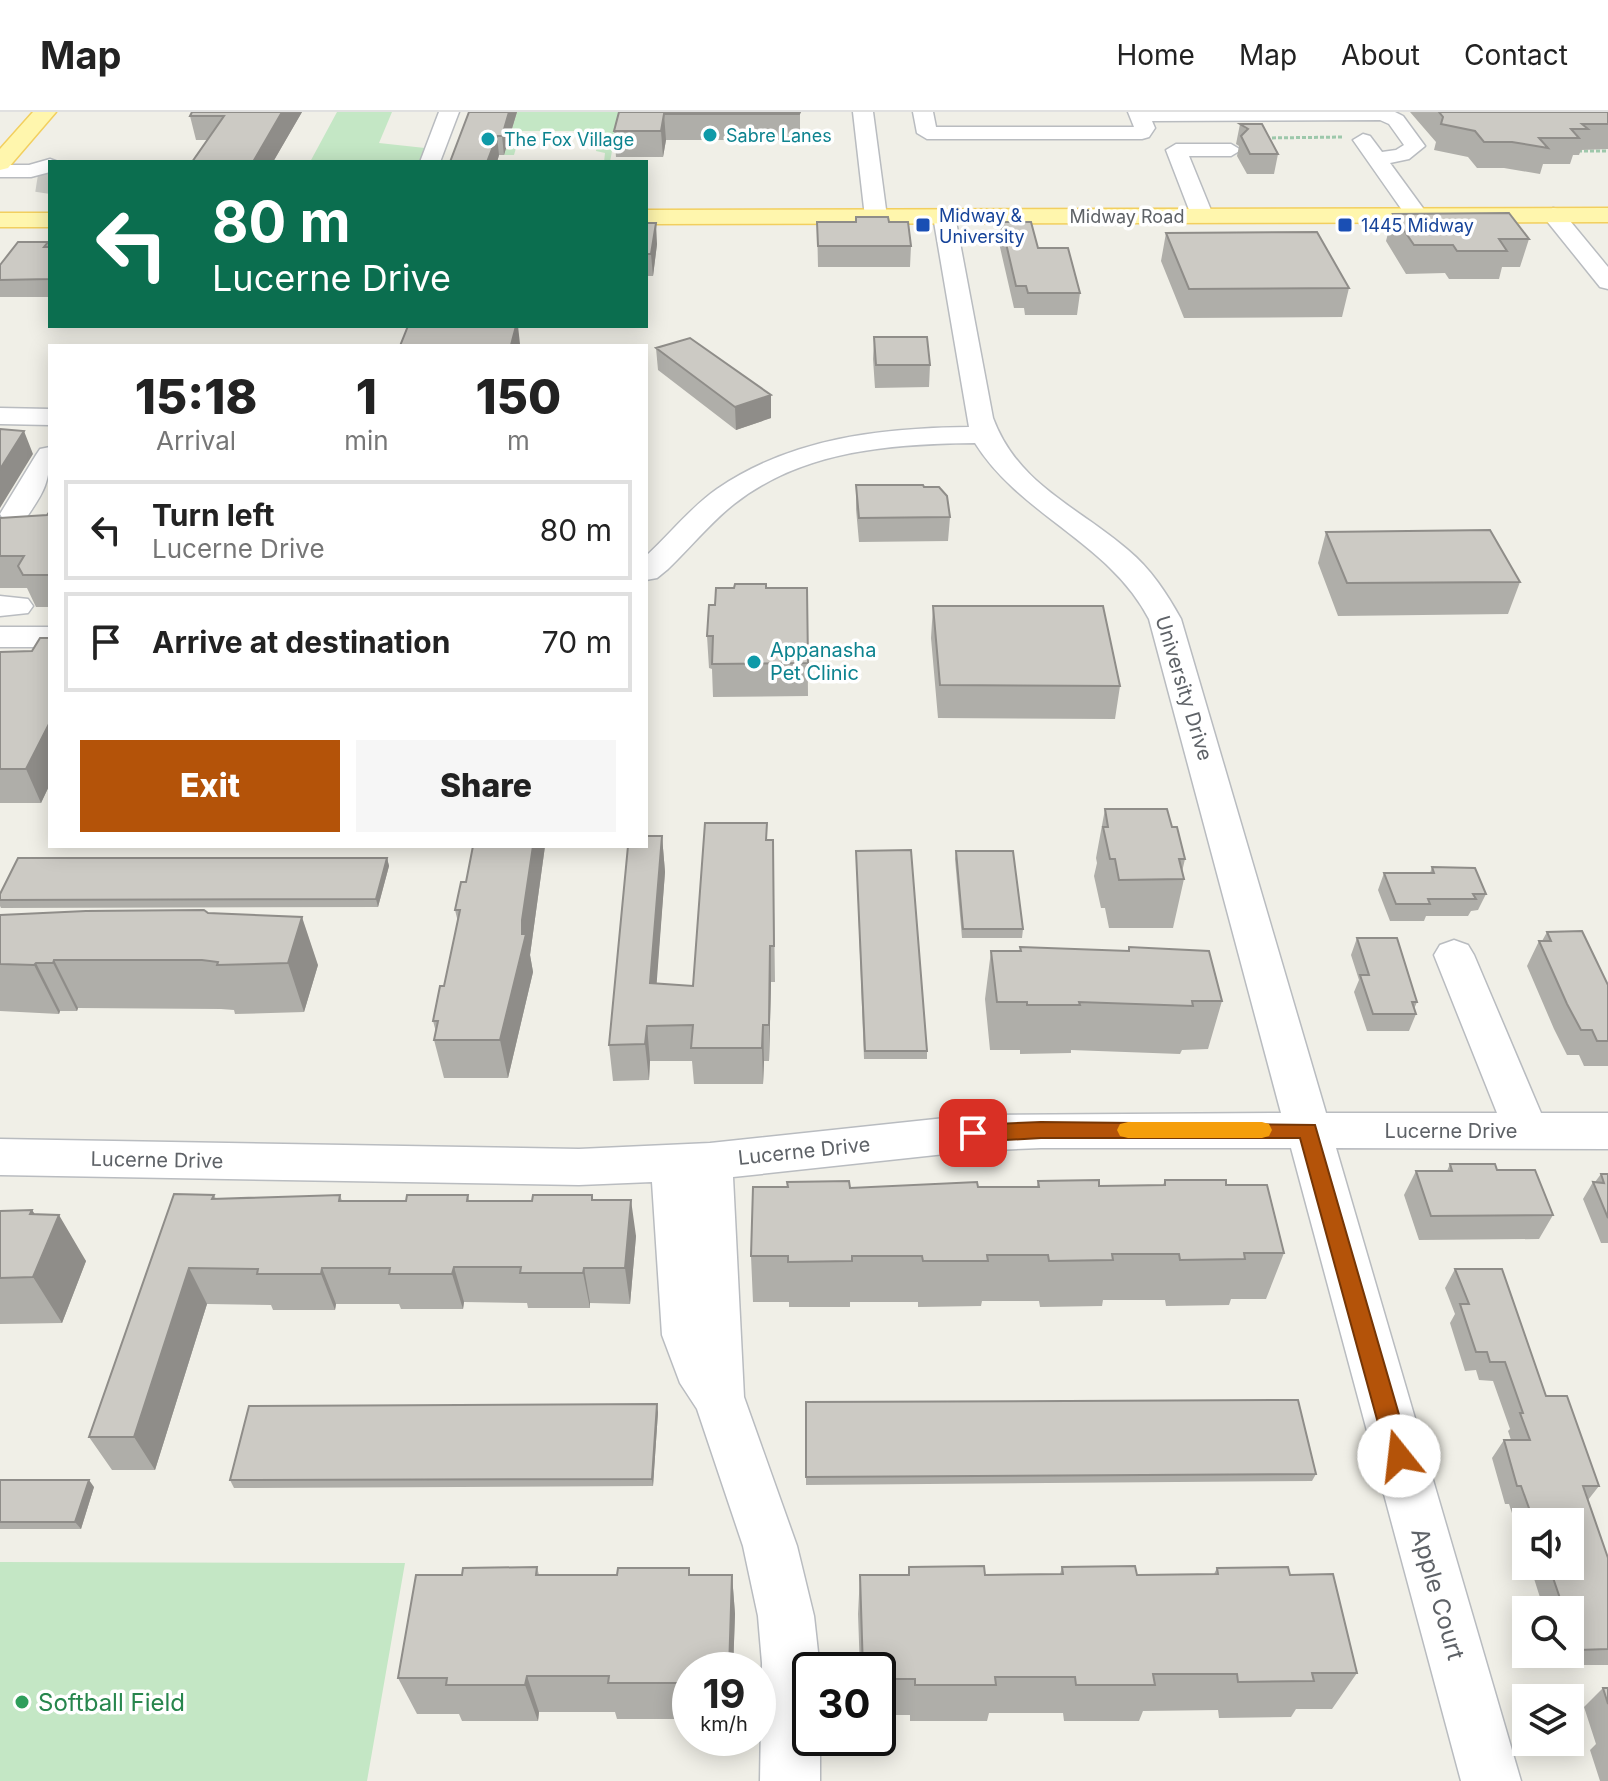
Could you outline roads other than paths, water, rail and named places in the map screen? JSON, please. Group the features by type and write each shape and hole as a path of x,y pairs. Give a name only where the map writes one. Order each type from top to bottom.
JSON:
{"main road":[{"path":"0,163 45,112"},
{"name":"Midway Road","path":"648,217 1608,215"},
{"path":"0,220 48,218"}],"street":[{"path":"431,160 449,112"},
{"path":"876,217 863,113 909,114 927,133 1142,133 1141,118 1174,131 1352,127 1393,118 1414,143 1415,149 1377,159"},
{"path":"1352,127 1417,215"},
{"path":"1202,215 1176,150 1231,150"},
{"path":"0,171 37,174"},
{"path":"0,191 16,190 37,174"},
{"path":"1553,215 1608,282"},
{"name":"University Drive","path":"944,216 984,435 1002,465 1016,479 1135,573 1165,619 1308,1130"},
{"path":"0,416 48,417"},
{"path":"648,570 668,555 725,496 771,469 801,457 866,441 906,436 984,435"},
{"path":"33,539 7,527 42,447"},
{"path":"0,637 48,637"},
{"path":"1454,955 1526,1131"},
{"name":"Apple Court","path":"1308,1130 1491,1781"},
{"name":"Lucerne Drive","path":"0,1157 579,1167 691,1162 987,1133 1608,1131"},
{"path":"691,1162 687,1335 698,1367 719,1399 770,1546 786,1616 791,1663 790,1781"}],"tunnel":[{"path":"37,181 48,183"}],"place":[{"name":"Sabre Lanes","path":"710,135"},
{"name":"The Fox Village","path":"488,139"},
{"name":"Midway & University","path":"923,225"},
{"name":"1445 Midway","path":"1345,225"},
{"name":"Appanasha Pet Clinic","path":"754,662"},
{"name":"Softball Field","path":"22,1702"}]}
